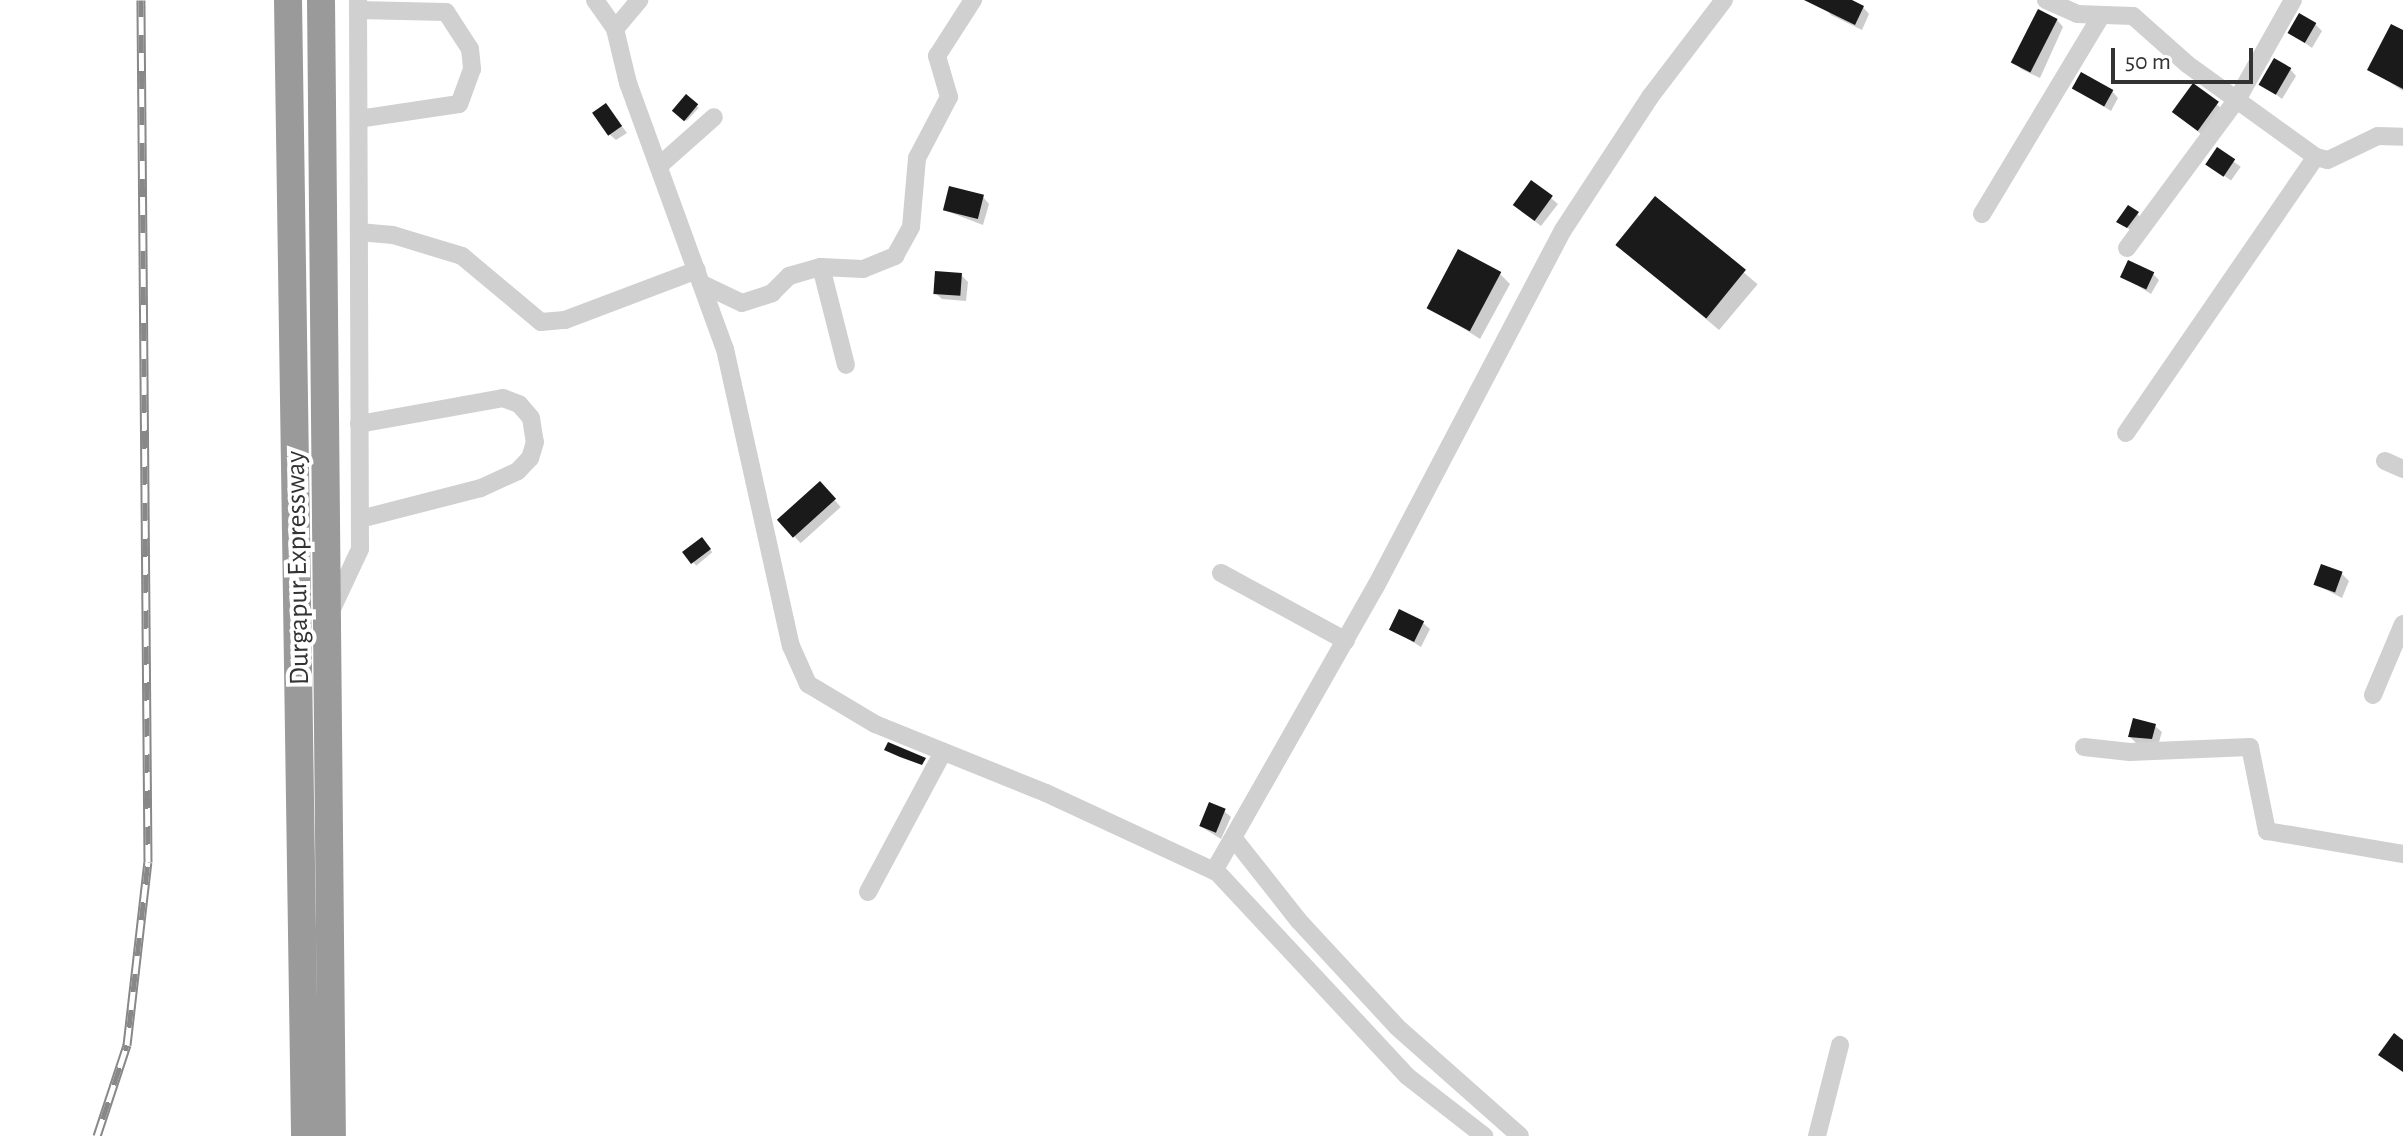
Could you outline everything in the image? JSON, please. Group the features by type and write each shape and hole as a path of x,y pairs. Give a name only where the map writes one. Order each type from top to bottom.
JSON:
{"highway":[{"name":"Durgapur Expressway","path":"288,0 305,1136"},
{"name":"Durgapur Expressway","path":"321,0 332,1136"}],"street":[{"path":"595,0 615,29 628,83 725,349 798,665 808,684 841,705 943,752 1225,857 1299,921 1397,1027 1520,1136"},
{"path":"615,29 639,0"},
{"path":"359,232 393,235 462,256 541,322 565,320 700,277 742,303 772,293 789,276 821,267 883,265 907,239 917,158 949,97 937,56 973,0"},
{"path":"1225,857 1346,641 1563,230 1650,97 1724,0"},
{"path":"2046,0 2077,14 2133,16 2180,59 2316,157 2328,160 2378,136 2403,137"},
{"path":"2127,248 2238,98 2293,0"},
{"path":"326,622 360,549 358,5 446,12 470,49 472,69 459,104 359,119"},
{"path":"1982,214 2101,16"},
{"path":"660,165 714,117"},
{"path":"2126,433 2316,157"},
{"path":"821,267 846,365"},
{"path":"359,424 503,398 519,404 531,418 535,442 518,471 481,488 360,519"},
{"path":"2385,461 2403,469"},
{"path":"1221,573 1346,641"},
{"path":"2373,695 2403,624"},
{"path":"2084,747 2130,752 2250,747 2267,831 2403,854"},
{"path":"868,892 943,752"},
{"path":"1225,857 1407,1076 1484,1136"},
{"path":"1817,1136 1840,1045"}],"building":[{"path":"1804,0 1852,0 1864,6 1855,25"},
{"path":"2038,9 2058,19 2030,72 2011,62"},
{"path":"2299,13 2316,23 2305,43 2288,33"},
{"path":"2391,24 2403,30 2403,89 2367,70"},
{"path":"2274,58 2291,68 2276,95 2258,85"},
{"path":"2081,72 2113,90 2104,107 2072,89"},
{"path":"2193,83 2219,102 2198,131 2172,112"},
{"path":"686,94 698,104 684,121 672,111"},
{"path":"606,103 622,126 608,136 592,113"},
{"path":"2217,147 2235,159 2223,177 2205,164"},
{"path":"1531,180 1553,196 1535,221 1513,205"},
{"path":"949,186 984,195 978,219 943,210"},
{"path":"1655,196 1746,270 1706,319 1615,245"},
{"path":"2128,205 2139,212 2127,228 2116,222"},
{"path":"1458,249 1501,272 1470,331 1427,308"},
{"path":"2128,260 2154,272 2146,289 2120,277"},
{"path":"935,271 962,273 960,296 933,294"},
{"path":"820,481 836,499 793,538 777,520"},
{"path":"702,537 711,549 691,564 682,552"},
{"path":"2321,564 2343,572 2335,593 2313,585"},
{"path":"1399,609 1424,621 1414,642 1389,630"},
{"path":"2133,718 2156,724 2152,739 2128,737"},
{"path":"888,742 926,758 922,765 900,757 884,750"},
{"path":"1209,802 1226,809 1216,833 1199,826"},
{"path":"2394,1033 2403,1040 2403,1072 2378,1055"}],"railway":[{"path":"97,1136 127,1045 148,862 141,0"}]}
